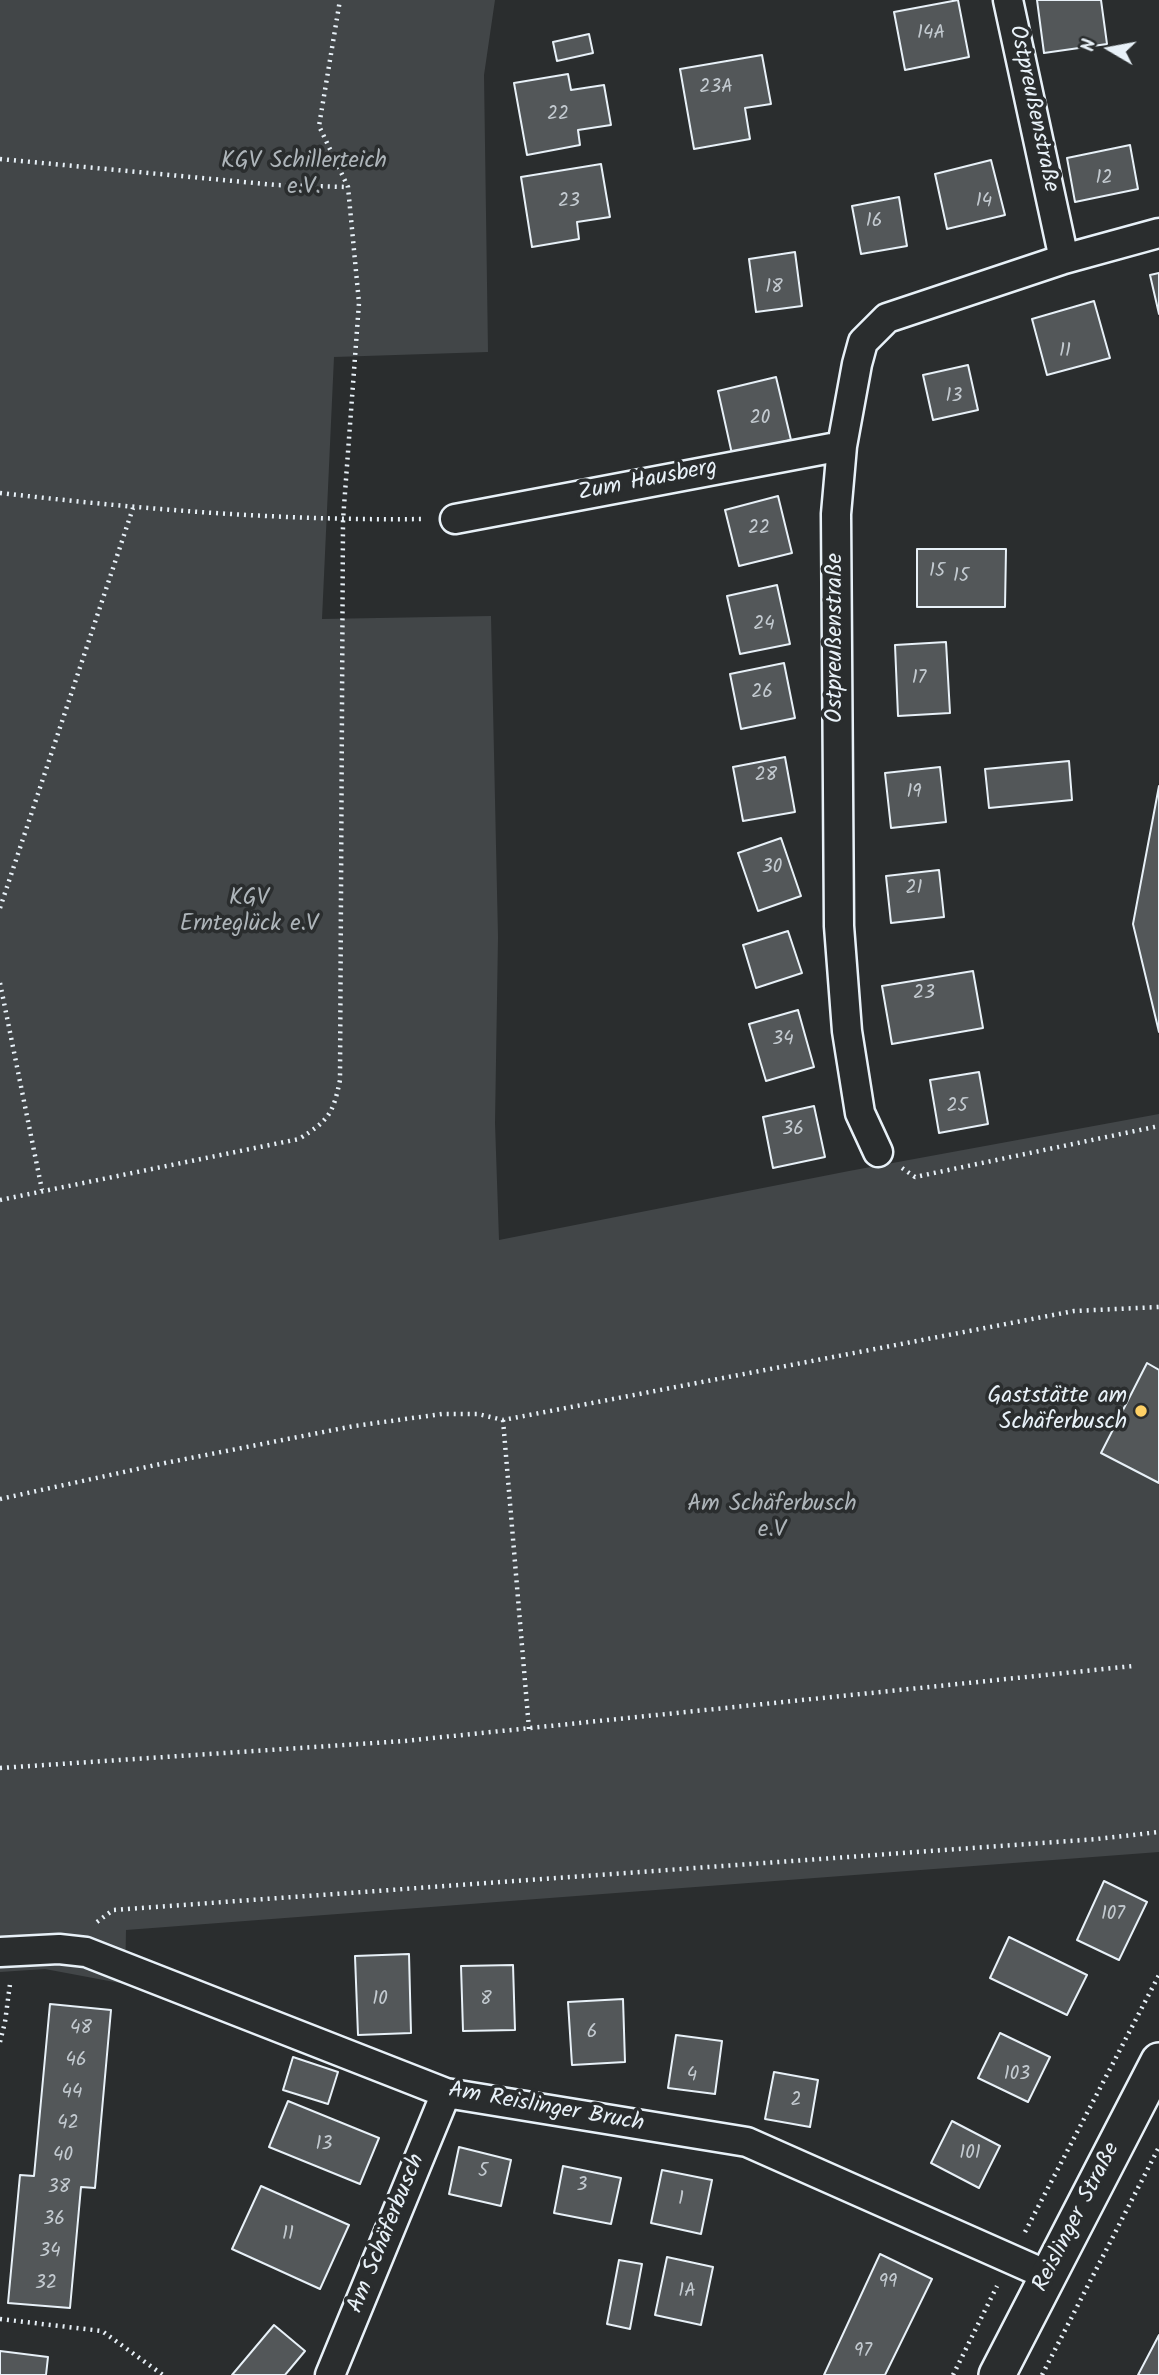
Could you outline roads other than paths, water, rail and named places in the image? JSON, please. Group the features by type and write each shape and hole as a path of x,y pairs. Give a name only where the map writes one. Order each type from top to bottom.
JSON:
{"street":[{"name":"Ostpreußenstraße","path":"1009,0 1064,259"},
{"name":"Ostpreußenstraße","path":"878,1152 860,1113 847,1031 839,926 836,514 842,446 856,364 863,342 887,318 1064,259 1159,233"},
{"name":"Zum Hausberg","path":"455,519 842,446"},
{"name":"Am Reislinger Bruch","path":"0,1952 59,1949 86,1952 446,2093 747,2142 1047,2275"},
{"name":"Reislinger Straße","path":"997,2375 1159,2061"},
{"name":"Am Schäferbusch","path":"330,2375 446,2093"}],"place":[{"name":"Gaststätte am Schäferbusch","path":"1141,1411"}],"park label":[{"name":"KGV Schillerteich e.V.","path":"304,176"},
{"name":"KGV Ernteglück e.V","path":"249,913"},
{"name":"Am Schäferbusch e.V","path":"772,1519"}]}
